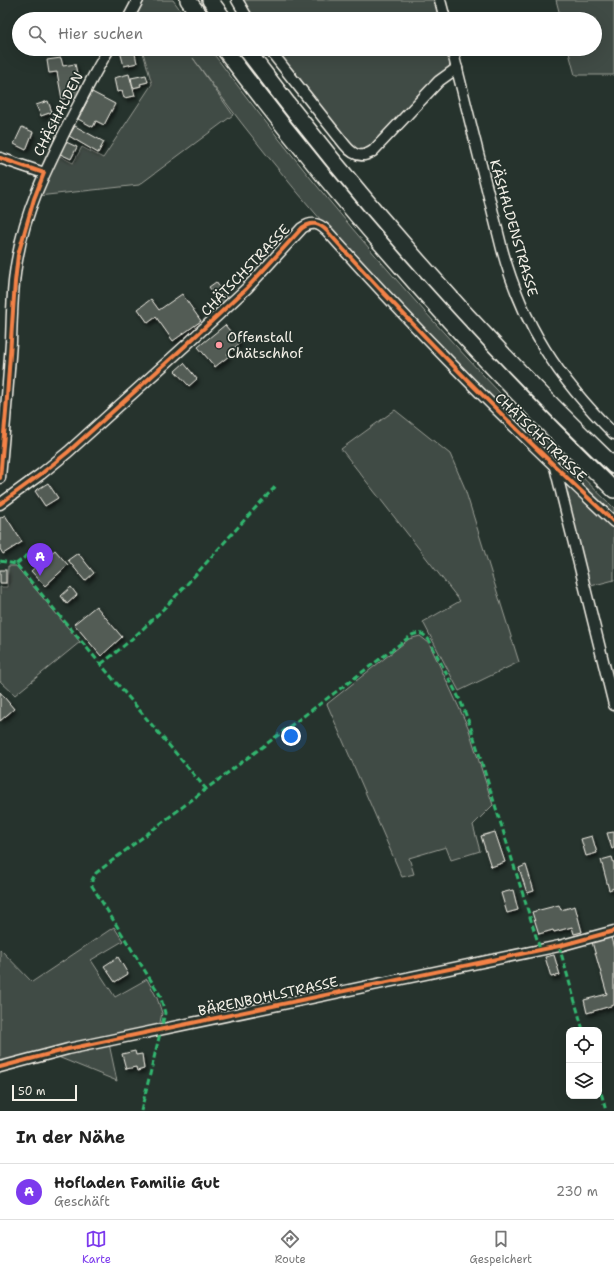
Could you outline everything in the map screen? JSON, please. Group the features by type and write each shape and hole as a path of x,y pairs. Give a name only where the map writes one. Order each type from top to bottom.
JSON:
{"highway":[{"path":"188,0 197,12"},
{"path":"210,0 219,12"},
{"path":"229,56 301,148 404,271 489,364 614,490"},
{"path":"252,56 338,166 412,254 502,353 614,466"}],"street":[{"path":"132,12 138,0"},
{"path":"237,0 244,12"},
{"path":"440,0 443,12"},
{"name":"CHÄSHALDEN","path":"0,158 44,173 93,76 105,56"},
{"path":"275,56 350,151 356,155 362,156 368,155 373,151 439,81 457,68"},
{"name":"KÄSHALDENSTRASSE","path":"454,56 502,250 522,308 536,336 557,368 580,398 614,434"},
{"path":"0,478 6,412 14,282 18,255 34,199 44,173"},
{"name":"CHÄTSCHSTRASSE","path":"0,504 68,452 247,288 302,228 311,223 321,226 450,363 555,467 614,522"},
{"path":"555,467 614,704"},
{"name":"BÄRENBOHLSTRASSE","path":"0,1067 76,1048 559,946 614,931"}],"shaded area":[{"path":"143,0 173,0 182,12 136,12"},
{"path":"242,0 436,0 439,12 249,12"},
{"path":"556,0 614,0 614,75 575,75 570,56 602,56 602,12 559,12"},
{"path":"144,56 215,56 256,110 353,229 454,344 559,454 614,508 614,519 404,311 348,251 242,124 193,58 233,115 139,185 38,196 58,155 73,163 82,147 103,158 152,84"},
{"path":"279,56 451,56 452,60 447,71 371,150 362,153 351,150"},
{"path":"395,410 450,454 464,486 519,662 459,691 423,622 460,601 341,449"},
{"path":"562,477 614,525 614,580 587,587"},
{"path":"8,566 16,566 80,642 15,695 0,681 0,587 7,587"},
{"path":"420,636 429,643 468,727 493,805 473,825 480,851 451,860 446,847 409,858 414,874 402,877 327,704 409,639"},
{"path":"114,927 123,941 91,960 115,997 147,979 157,998 162,1013 159,1027 108,1039 117,1081 58,1057 0,1073 0,949 32,982"}],"building":[{"path":"121,56 136,56 137,63 124,66"},
{"path":"61,58 63,66 75,64 82,96 62,99 57,72 49,73 47,60"},
{"path":"129,74 135,96 124,98 122,91 117,92 114,78"},
{"path":"146,75 148,82 133,88 131,78"},
{"path":"92,92 115,104 104,125 96,121 93,127 78,119"},
{"path":"48,101 52,112 41,116 36,105"},
{"path":"55,115 60,118 57,125 51,122"},
{"path":"75,126 104,142 98,153 69,136"},
{"path":"22,127 33,132 26,150 14,144"},
{"path":"64,141 77,147 71,159 58,153"},
{"path":"216,282 228,299 222,304 209,287"},
{"path":"182,294 201,321 173,341 156,317 148,323 138,309 151,299 159,310"},
{"name":"Offenstall Chätschhof","path":"225,325 240,343 227,354 229,356 215,367 198,347"},
{"path":"184,363 197,379 189,386 175,371"},
{"path":"48,483 58,498 45,506 35,491"},
{"path":"5,515 22,542 3,554 0,549 0,518"},
{"path":"55,550 68,565 45,586 31,571"},
{"path":"78,553 94,573 85,581 68,560"},
{"path":"0,570 6,570 6,583 0,583"},
{"path":"71,587 77,595 67,604 61,596"},
{"path":"96,606 122,637 101,656 74,624"},
{"path":"0,692 14,709 0,721"},
{"path":"495,832 505,862 491,867 481,836"},
{"path":"614,832 614,848 612,849 607,833"},
{"path":"592,836 597,853 586,856 581,839"},
{"path":"612,857 614,864 614,888 609,890 601,860"},
{"path":"526,865 534,891 527,893 519,868"},
{"path":"513,890 518,910 507,913 501,893"},
{"path":"559,905 561,910 575,906 582,932 574,934 572,927 539,934 532,912"},
{"path":"611,937 614,949 614,1005 587,1013 584,1000 607,994 592,942"},
{"path":"554,955 560,975 551,977 545,957"},
{"path":"118,957 128,974 115,982 104,966"},
{"path":"135,1051 136,1055 142,1054 144,1069 137,1071 136,1067 126,1069 122,1054"}],"marked path":[{"path":"101,664 148,624 171,602 276,486"},
{"path":"16,564 33,551"},
{"path":"0,561 16,564 206,789"},
{"path":"141,1111 165,1013 160,995 92,886 92,880 96,873 412,635 421,634 429,640 460,700 470,725 540,949"},
{"path":"559,946 582,1027"},
{"path":"602,1096 606,1111"}],"cycle path":[{"path":"0,158 44,173 34,199 18,255 0,478"},
{"path":"0,504 68,452 247,288 302,228 309,224 315,224 321,226 327,231 361,269 467,380 614,522"},
{"path":"0,1067 68,1049 559,946 614,931"}],"place":[{"name":"Offenstall Chätschhof","path":"219,345"},
{"name":"Hofladen Familie Gut","path":"40,576"}]}
